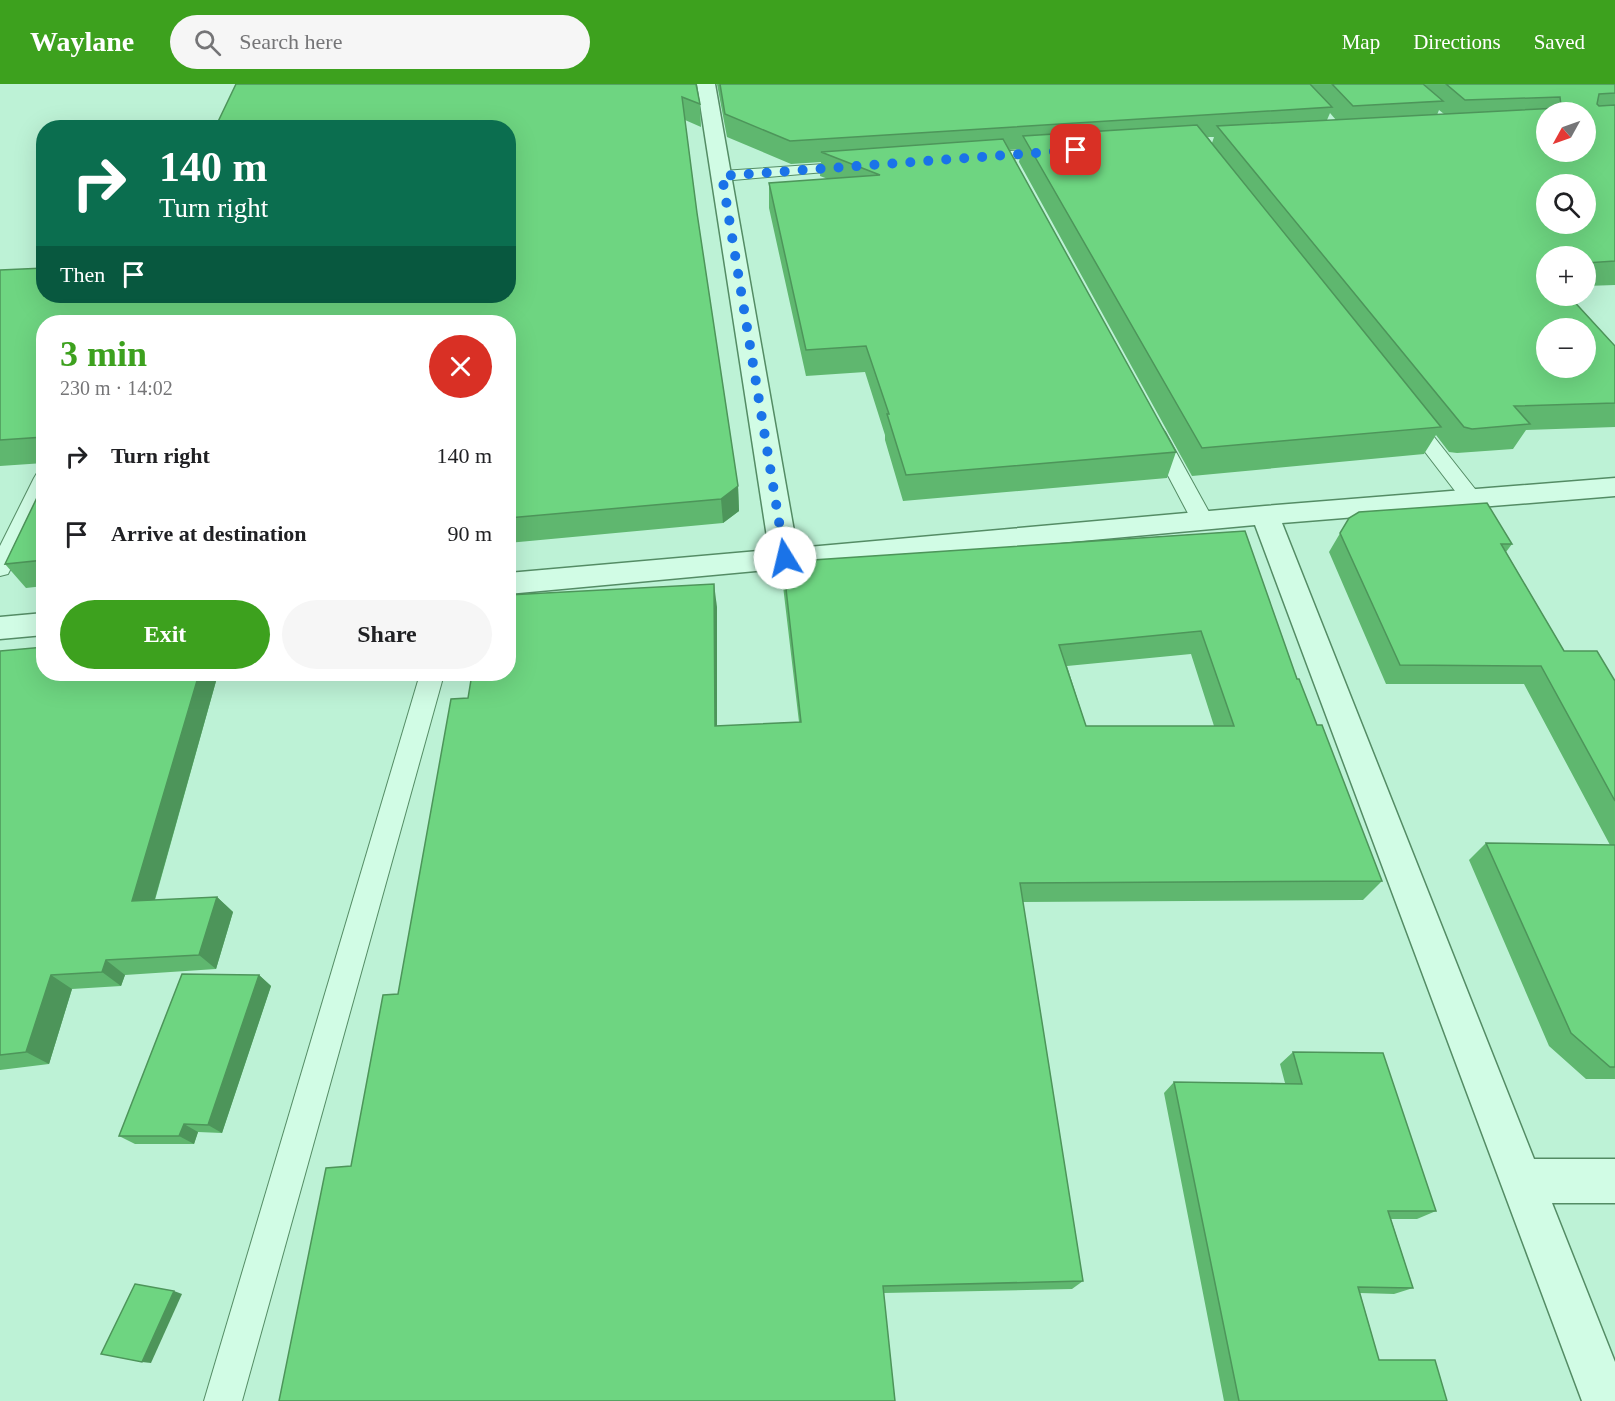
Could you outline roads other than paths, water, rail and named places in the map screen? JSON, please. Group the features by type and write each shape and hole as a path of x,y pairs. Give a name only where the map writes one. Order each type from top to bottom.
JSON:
{"street":[{"path":"706,84 785,558"},
{"path":"516,583 1266,515 1615,487"},
{"path":"1266,515 1606,1401"},
{"path":"0,628 36,625"},
{"path":"1522,1181 1615,1182"}],"lane":[{"path":"958,159 1064,151"},
{"path":"1005,155 1016,176"},
{"path":"722,176 863,165"},
{"path":"1399,406 1472,500"},
{"path":"1147,416 1203,521"},
{"path":"0,568 36,494"},
{"path":"223,1401 430,681"}]}
